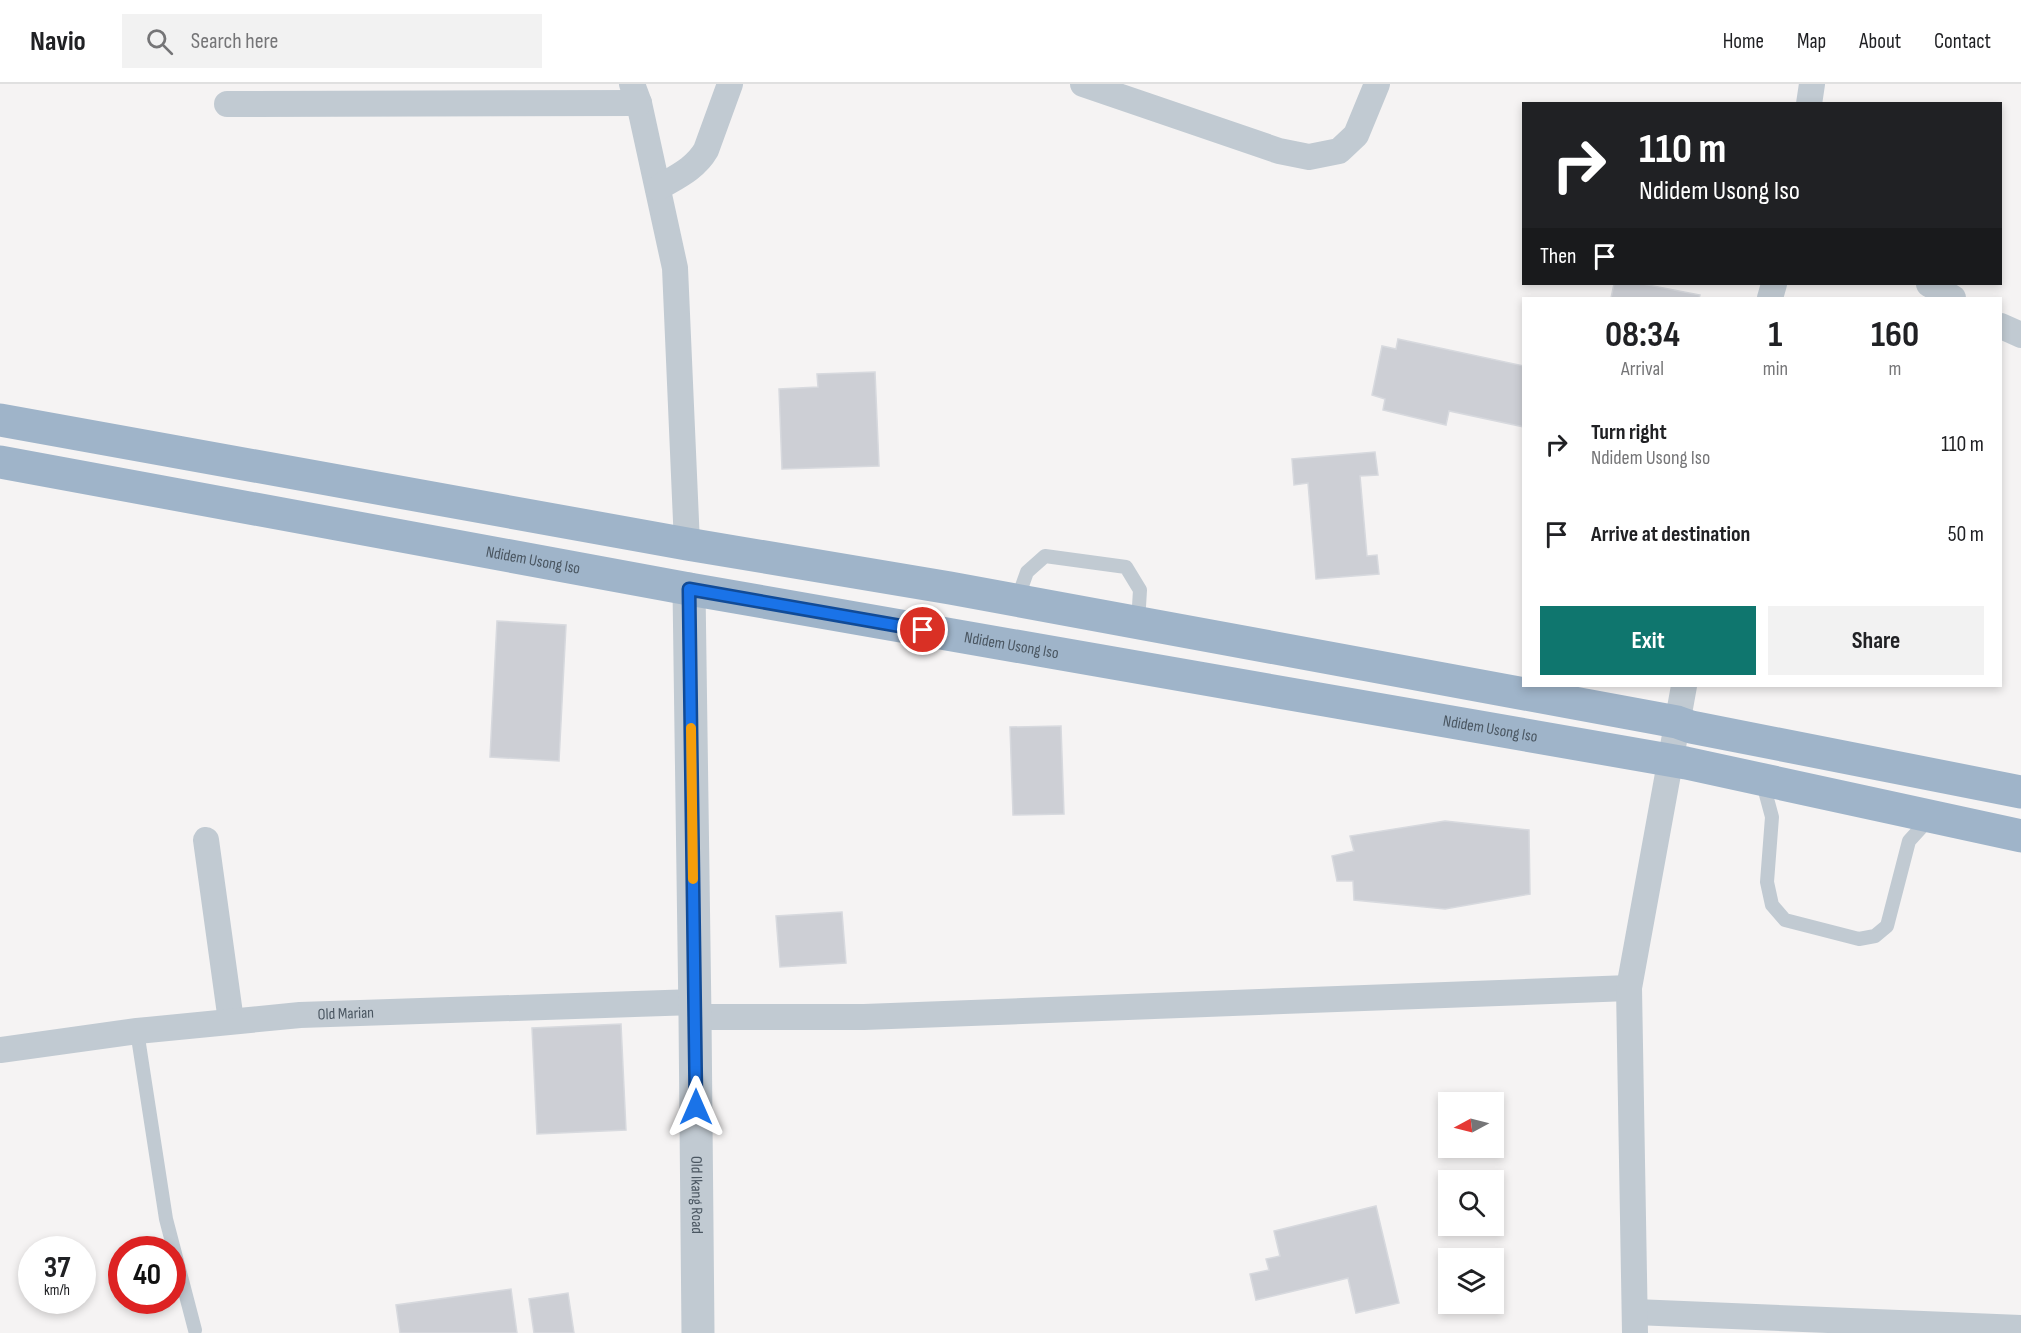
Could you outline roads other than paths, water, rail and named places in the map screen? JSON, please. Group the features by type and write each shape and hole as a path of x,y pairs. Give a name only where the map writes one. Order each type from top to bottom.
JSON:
{"highway":[{"path":"0,420 687,544 1016,600 1677,722 1691,727 2021,792"},
{"name":"Ndidem Usong Iso","path":"0,462 689,589 1671,761 2021,836"}],"street":[{"path":"658,188 692,168 700,160 706,150 730,84"},
{"path":"1083,84 1279,151 1309,157 1339,151 1356,135 1377,84"},
{"path":"1809,102 1812,84"},
{"path":"227,104 636,94 675,267 687,544"},
{"path":"1931,285 1951,297"},
{"path":"2002,326 2021,335"},
{"name":"Old Ikang Road","path":"689,589 698,1333"},
{"path":"1684,687 1629,988 1635,1323 2021,1328"},
{"path":"206,840 231,1021"},
{"name":"Old Marian","path":"0,1050 137,1031 300,1015 695,1009 864,1017 1629,988"}],"lane":[{"path":"1016,600 1027,572 1045,556 1126,567 1140,590 1138,623"},
{"path":"1762,780 1772,817 1767,882 1772,905 1785,920 1859,939 1875,936 1887,926 1909,841 1931,817"},
{"path":"137,1031 166,1219 195,1330"}]}
